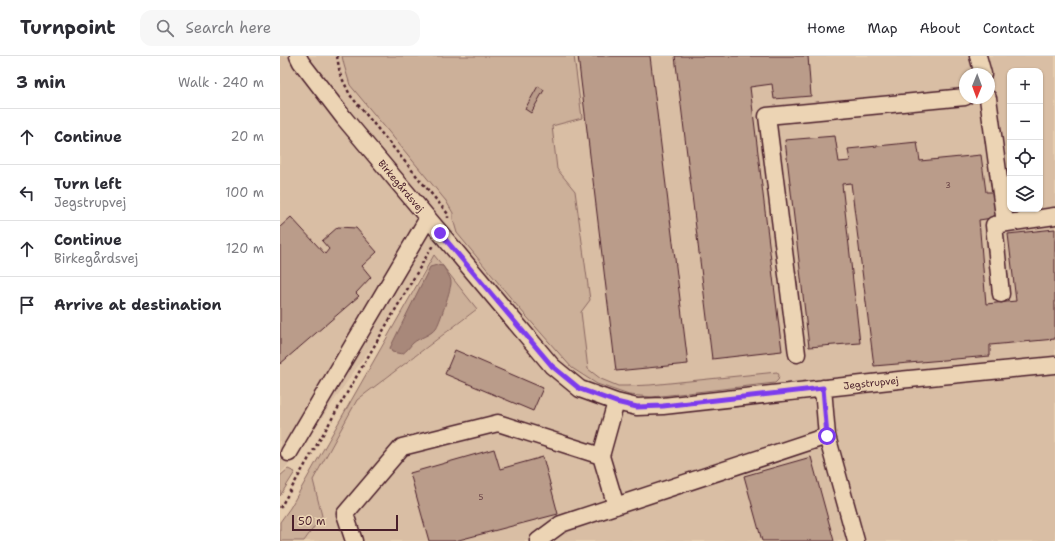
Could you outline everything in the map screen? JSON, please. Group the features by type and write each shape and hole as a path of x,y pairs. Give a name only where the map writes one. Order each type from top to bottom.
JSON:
{"street":[{"name":"Birkegårdsvej","path":"298,56 344,118 552,366 580,389 616,402"},
{"path":"981,68 978,56 982,56"},
{"path":"797,354 767,116 959,98"},
{"path":"989,104 1005,223"},
{"path":"1001,294 994,225 1055,216"},
{"path":"289,453 428,218"},
{"name":"Jegstrupvej","path":"616,402 637,407 663,406 823,388 1055,365"},
{"path":"823,388 827,436 856,541"},
{"path":"616,402 601,456 616,506"},
{"path":"354,541 345,514 402,447 498,423 601,456"},
{"path":"538,541 561,524 827,436"}],"path":[{"path":"280,508 448,217 448,214 350,95 340,74 337,56"}],"shaded area":[{"path":"280,56 1055,56 1055,541 304,541 322,516 313,480 357,400 477,310 434,256 295,457 280,474"},
{"path":"342,56 574,56 582,118 552,126 557,169 575,191 590,300 581,312 588,369 601,379 618,386 650,385 777,372 779,375 778,380 775,383 652,397 629,395 597,384 572,368 519,308 457,233 453,213 446,201 350,85"},
{"path":"434,255 477,309 357,400 313,480 322,516 304,541 280,541 280,522 290,508"},
{"path":"437,265 443,266 451,280 451,285 438,325 434,331 413,343 402,354 392,352 390,348 430,267"},
{"path":"288,469 295,472 280,496 280,476"}],"building":[{"path":"578,56 650,56 688,364 616,371"},
{"path":"675,56 808,56 811,96 774,99 772,84 750,87 782,351 712,359"},
{"path":"538,86 544,90 531,113 525,109"},
{"path":"835,136 839,162 850,161 848,149 917,142 920,161 981,155 986,192 996,192 999,217 979,220 986,304 1016,301 1008,234 1055,229 1055,339 990,345 990,356 874,366 851,183 842,184 860,343 809,347 785,140"},
{"path":"291,217 325,254 329,249 322,241 338,227 356,228 377,252 362,266 371,277 356,293 359,296 280,364 280,227"},
{"path":"455,350 543,388 533,411 445,374"},
{"path":"494,449 500,469 543,457 558,514 455,541 429,541 410,473"},
{"path":"811,457 834,541 762,541 744,476"}],"route":[{"path":"440,233 552,366 580,389 616,402 637,407 663,406 823,388 827,436"}]}
